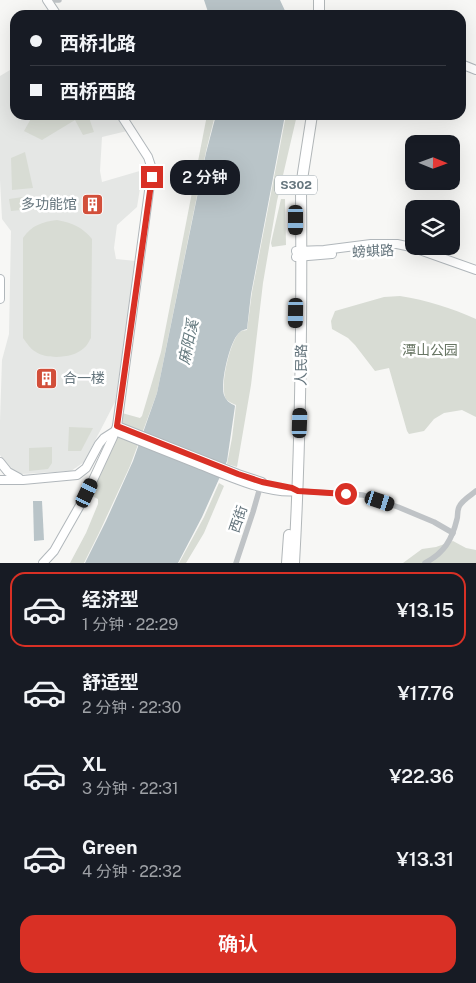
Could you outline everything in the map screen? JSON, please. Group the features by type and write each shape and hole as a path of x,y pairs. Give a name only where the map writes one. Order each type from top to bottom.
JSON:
{"highway":[{"name":"S302","path":"299,254 296,190 306,120"},
{"name":"S302","path":"299,254 301,189 311,120"},
{"name":"人民路","path":"287,563 301,389 299,254"},
{"name":"人民路","path":"294,490 294,563"}],"main road":[{"path":"44,563 54,552 119,430 152,170 148,157 124,120"},
{"path":"299,254 371,244 397,244 476,270"},
{"name":"螃蜞路","path":"299,254 324,255 393,248 411,252 476,274"},
{"path":"0,279 0,300"},
{"path":"0,480 23,480 80,474 86,468 104,438 119,430 237,477 294,490"},
{"path":"0,462 8,472 23,480"}],"street":[{"path":"47,0 59,0"},
{"name":"西街","path":"236,563 261,484"},
{"path":"294,490 363,495 434,522 453,533"},
{"path":"425,563 436,557 449,542 458,519 459,506 476,491"}],"shaded area":[{"path":"10,70 10,120 120,120 127,131 102,137 100,171 102,182 143,170 137,207 117,225 114,248 116,259 136,261 115,402 84,462 71,471 22,474 10,468 0,455 2,360 9,334 11,231 2,219 0,76"}],"green space":[{"path":"30,120 75,120 42,140 24,131"},
{"path":"75,120 90,120 94,132 83,135"},
{"path":"206,120 214,120 157,393 130,466 84,563 70,563 86,533 98,504 98,499 90,495 122,413 140,418 142,416 161,352"},
{"path":"285,120 296,120 277,201 263,283 251,385 237,467 227,464 236,405 226,399 224,385 226,365 232,345 241,331 247,330 252,292"},
{"path":"25,152 33,188 12,190 11,158"},
{"path":"30,196 31,209 11,211 9,199"},
{"path":"281,199 285,199 286,245 272,247 271,243"},
{"path":"57,220 77,226 92,239 91,338 80,351 61,357 41,355 30,348 23,338 23,238 38,225"},
{"name":"潭山公园","path":"400,296 439,305 476,319 476,417 462,410 444,413 434,419 424,431 409,434 389,368 375,371 348,338 332,329 331,321 335,311 384,297"},
{"path":"69,427 93,428 81,451 68,451"},
{"path":"52,447 52,463 48,469 29,471 29,448"},
{"path":"219,483 224,486 204,533 186,563 179,563 204,517"},
{"path":"453,541 466,548 476,550 476,563 403,563 422,549 436,547"}],"water":[{"path":"204,0 280,0 285,10 207,10"},
{"name":"麻阳溪","path":"215,120 284,120 251,294 247,329 241,331 236,336 229,352 223,381 224,395 235,406 227,461 202,517 178,563 85,563 133,461 157,393 206,153"},
{"path":"33,501 42,501 44,540 34,541"}],"place":[{"name":"多功能馆","path":"93,204"},
{"name":"合一楼","path":"47,378"}],"route":[{"path":"152,177 117,426 262,482 298,491 346,494"}]}
